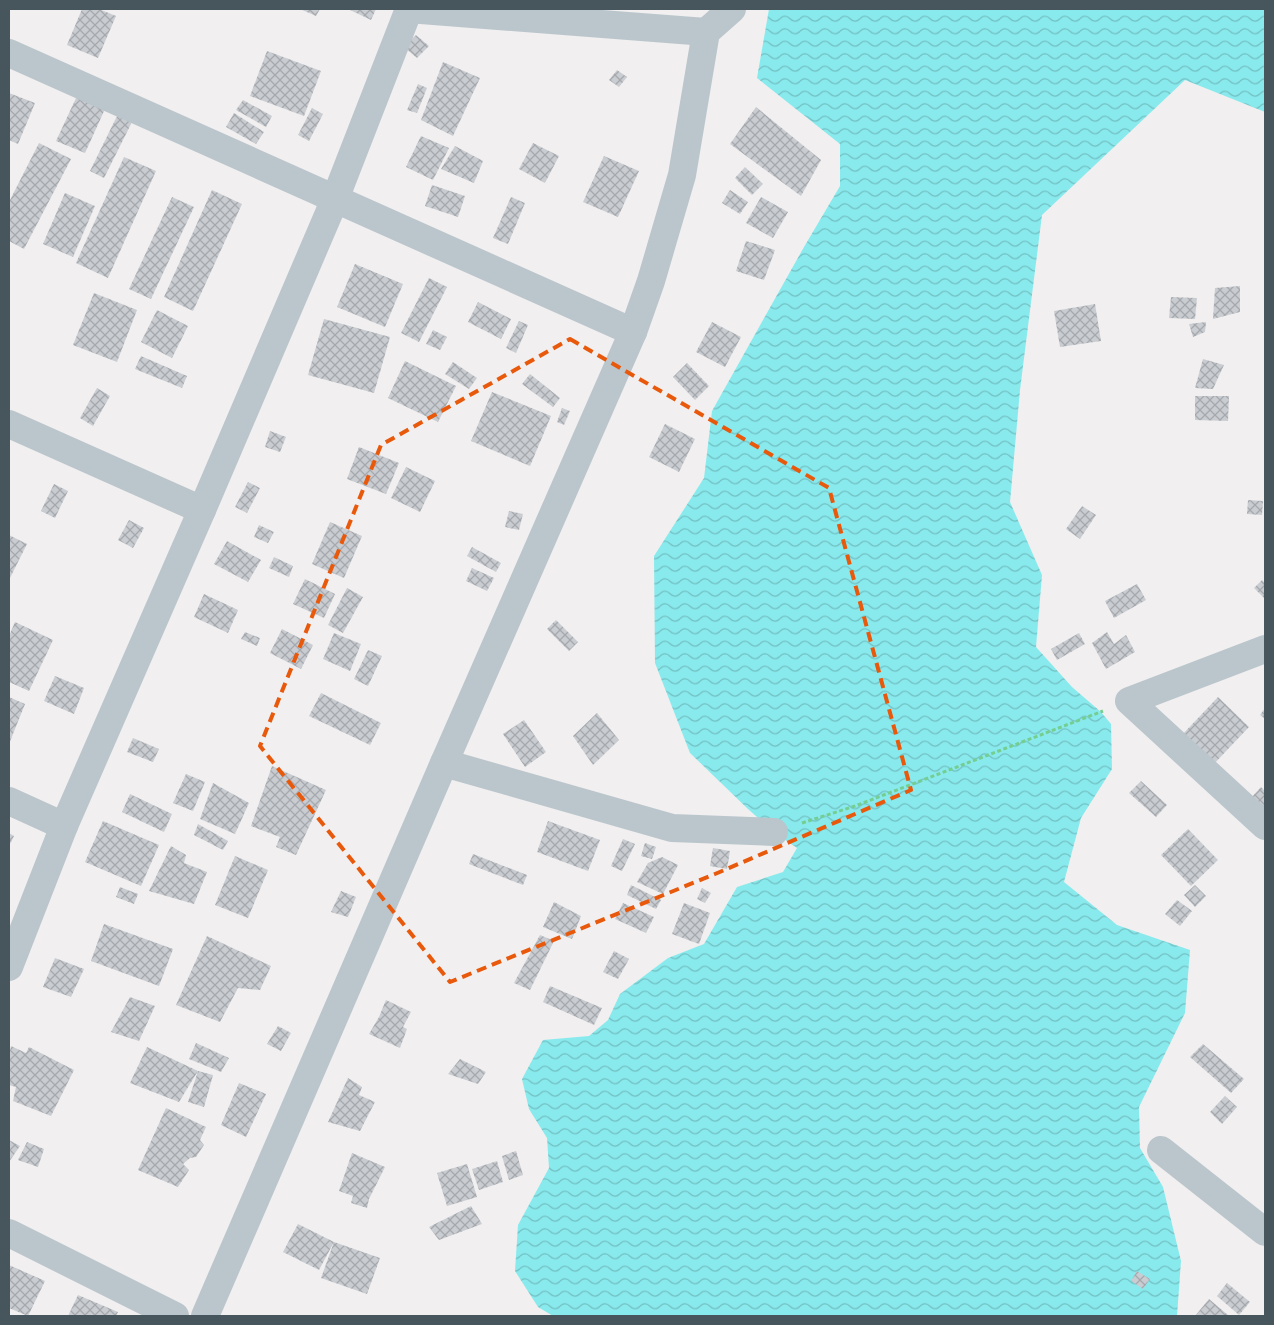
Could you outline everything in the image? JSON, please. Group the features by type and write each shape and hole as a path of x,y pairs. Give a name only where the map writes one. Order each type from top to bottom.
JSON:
{"street":[{"path":"9,967 64,826 335,199 408,9 706,32"},
{"path":"205,1316 633,332 651,281 682,174 706,32 732,9"},
{"path":"9,54 633,332"},
{"path":"9,424 202,510"},
{"path":"1265,649 1129,701 1265,826"},
{"path":"444,763 672,828 774,832"},
{"path":"9,801 64,826"},
{"path":"1161,1150 1265,1232"},
{"path":"9,1233 174,1316"}],"path":[{"path":"774,832 855,806 1129,701"}],"highlighted area":[{"path":"570,339 829,488 911,790 715,874 450,982 260,746 381,445"}],"water":[{"path":"769,9 1265,9 1265,112 1185,80 1042,215 1020,390 1010,502 1042,575 1036,647 1072,687 1101,712 1111,724 1112,769 1081,818 1064,882 1117,925 1190,950 1185,1013 1139,1107 1140,1148 1163,1187 1181,1261 1177,1316 553,1316 538,1307 515,1271 518,1225 549,1168 547,1138 529,1109 522,1079 543,1040 589,1036 608,1020 620,994 668,958 704,944 737,887 783,872 797,848 774,832 748,809 690,753 655,663 654,556 704,478 712,411 840,186 840,144 757,78"}],"building":[{"path":"82,9 99,9 116,16 98,58 67,45"},
{"path":"300,9 320,9 316,16"},
{"path":"348,9 376,9 371,20"},
{"path":"416,35 429,46 417,58 404,47"},
{"path":"267,51 321,71 304,116 250,96"},
{"path":"443,62 480,78 453,136 421,120"},
{"path":"617,70 627,77 619,87 609,80"},
{"path":"418,84 427,88 417,113 407,110"},
{"path":"9,93 35,103 18,144 9,140"},
{"path":"77,96 105,109 85,153 56,141"},
{"path":"243,100 272,116 266,127 236,110"},
{"path":"756,107 821,160 801,196 730,144"},
{"path":"312,108 323,114 309,141 298,135"},
{"path":"120,110 134,118 104,178 90,171"},
{"path":"234,113 264,132 256,144 226,127"},
{"path":"421,136 449,148 433,180 406,167"},
{"path":"39,143 71,159 24,249 9,241 9,202"},
{"path":"533,143 559,156 545,183 519,169"},
{"path":"455,146 483,161 474,183 441,169"},
{"path":"604,156 639,171 618,217 583,202"},
{"path":"124,157 156,171 108,278 76,263"},
{"path":"745,167 763,184 752,195 735,178"},
{"path":"432,185 465,196 458,217 425,206"},
{"path":"212,190 242,204 193,311 164,297"},
{"path":"730,190 748,202 740,214 722,203"},
{"path":"65,193 95,206 73,257 43,244"},
{"path":"172,197 194,207 151,299 129,289"},
{"path":"511,197 525,203 508,244 493,238"},
{"path":"761,197 788,212 773,238 746,223"},
{"path":"746,241 775,250 764,280 736,271"},
{"path":"355,264 403,284 385,327 337,307"},
{"path":"429,278 447,287 419,342 401,333"},
{"path":"1240,286 1240,312 1213,319 1215,288"},
{"path":"94,293 137,310 117,362 73,345"},
{"path":"1171,297 1197,298 1195,319 1169,318"},
{"path":"478,302 511,319 501,339 468,322"},
{"path":"1095,304 1101,341 1060,347 1054,311"},
{"path":"157,310 188,326 172,358 141,342"},
{"path":"324,319 390,337 374,393 308,375"},
{"path":"519,321 528,325 516,353 506,348"},
{"path":"712,322 741,337 725,367 696,352"},
{"path":"1206,322 1205,332 1193,337 1189,324"},
{"path":"433,330 447,337 440,350 426,344"},
{"path":"141,356 187,376 182,388 135,369"},
{"path":"1203,359 1224,365 1213,389 1195,388"},
{"path":"405,361 456,386 438,422 388,398"},
{"path":"453,362 477,378 469,389 445,374"},
{"path":"687,363 709,386 695,400 673,377"},
{"path":"530,374 560,398 553,407 522,384"},
{"path":"97,388 110,396 93,426 80,418"},
{"path":"492,392 551,416 530,466 471,441"},
{"path":"1195,396 1229,396 1228,421 1195,420"},
{"path":"562,408 570,411 564,425 557,422"},
{"path":"665,424 695,439 679,472 649,457"},
{"path":"270,431 286,437 280,452 265,447"},
{"path":"359,447 399,463 386,494 347,479"},
{"path":"406,467 435,481 420,512 391,498"},
{"path":"248,482 260,488 247,513 235,507"},
{"path":"54,484 68,491 55,518 41,511"},
{"path":"1248,500 1263,501 1262,515 1247,514"},
{"path":"1082,506 1096,515 1080,539 1066,529"},
{"path":"509,511 523,514 519,530 505,527"},
{"path":"129,520 144,528 133,548 118,540"},
{"path":"330,522 362,536 344,578 312,564"},
{"path":"259,525 274,532 268,543 254,537"},
{"path":"9,535 27,544 9,580"},
{"path":"227,541 261,560 248,582 214,564"},
{"path":"472,547 501,563 496,572 467,556"},
{"path":"274,557 293,566 289,577 269,568"},
{"path":"472,568 494,578 487,591 466,581"},
{"path":"305,579 335,594 324,618 293,604"},
{"path":"1262,580 1265,583 1265,599 1254,588"},
{"path":"1137,584 1146,600 1114,618 1105,601"},
{"path":"347,588 363,597 343,633 328,625"},
{"path":"204,594 238,610 228,633 194,617"},
{"path":"556,620 578,642 569,651 547,629"},
{"path":"15,622 53,640 29,691 9,682 9,636"},
{"path":"282,629 313,645 301,669 270,653"},
{"path":"245,632 260,638 257,646 241,639"},
{"path":"1107,632 1114,644 1126,635 1135,652 1106,669 1092,643"},
{"path":"334,633 361,644 350,671 323,659"},
{"path":"1079,633 1085,644 1057,660 1051,649"},
{"path":"368,650 382,656 368,686 354,679"},
{"path":"55,676 84,688 74,714 44,701"},
{"path":"321,693 381,723 370,745 309,716"},
{"path":"9,697 25,704 9,744"},
{"path":"1218,697 1249,727 1212,766 1181,736"},
{"path":"1265,708 1265,719 1260,715"},
{"path":"597,713 619,740 593,765 573,736"},
{"path":"524,720 546,752 525,767 503,734"},
{"path":"133,738 159,749 153,762 127,752"},
{"path":"272,766 326,790 296,855 276,847 280,837 251,826"},
{"path":"186,774 205,782 193,811 173,803"},
{"path":"1141,781 1167,805 1156,817 1129,793"},
{"path":"213,783 249,803 235,834 200,819"},
{"path":"1261,787 1265,791 1265,813 1250,799"},
{"path":"130,794 172,814 164,832 122,812"},
{"path":"103,821 159,845 141,886 85,862"},
{"path":"548,821 600,840 588,871 537,852"},
{"path":"198,824 228,841 223,850 194,835"},
{"path":"1188,829 1218,860 1191,886 1161,855"},
{"path":"9,833 14,836 10,844 9,844"},
{"path":"623,839 635,844 622,871 611,866"},
{"path":"645,843 656,847 652,859 641,856"},
{"path":"171,846 186,855 184,863 207,872 194,904 149,891"},
{"path":"713,848 730,851 727,869 710,866"},
{"path":"473,854 527,875 523,885 469,864"},
{"path":"235,856 268,870 248,918 215,905"},
{"path":"662,857 678,865 663,894 637,882 648,863"},
{"path":"631,885 661,900 656,909 627,895"},
{"path":"1195,885 1206,896 1195,907 1184,895"},
{"path":"120,887 138,894 134,904 116,897"},
{"path":"702,888 711,893 705,903 697,899"},
{"path":"341,891 356,897 348,917 331,912"},
{"path":"1177,900 1192,911 1180,926 1165,914"},
{"path":"554,902 581,916 572,939 543,927"},
{"path":"623,903 654,917 646,933 615,919"},
{"path":"684,903 710,913 699,944 672,934"},
{"path":"104,924 173,949 159,986 91,961"},
{"path":"540,935 554,941 530,990 514,983"},
{"path":"207,936 271,966 260,990 238,988 220,1022 176,1005"},
{"path":"614,951 629,959 618,979 603,972"},
{"path":"55,958 84,969 71,997 43,987"},
{"path":"550,986 602,1008 594,1025 543,1002"},
{"path":"130,997 155,1006 139,1041 111,1032"},
{"path":"386,1000 411,1012 403,1027 407,1029 400,1048 369,1034"},
{"path":"278,1026 291,1033 281,1051 267,1044"},
{"path":"196,1043 229,1058 221,1072 189,1059"},
{"path":"1203,1044 1244,1079 1231,1093 1190,1057"},
{"path":"11,1046 26,1053 29,1047 74,1070 51,1116 13,1101 16,1087 9,1085 9,1055"},
{"path":"147,1047 198,1071 179,1102 130,1083"},
{"path":"460,1059 486,1072 478,1084 448,1074"},
{"path":"198,1071 213,1075 204,1107 188,1102"},
{"path":"348,1078 362,1087 359,1095 375,1102 360,1131 328,1122"},
{"path":"239,1083 266,1094 246,1137 221,1125"},
{"path":"1225,1096 1237,1107 1222,1124 1210,1112"},
{"path":"166,1108 206,1127 200,1140 204,1145 196,1157 190,1158 183,1164 189,1170 178,1187 138,1170"},
{"path":"9,1140 20,1146 9,1162"},
{"path":"27,1142 44,1149 38,1167 18,1160"},
{"path":"516,1151 523,1175 509,1180 502,1156"},
{"path":"352,1153 385,1167 369,1199 367,1208 351,1203 353,1196 339,1191"},
{"path":"497,1161 503,1182 479,1190 472,1169"},
{"path":"467,1164 477,1197 447,1206 437,1173"},
{"path":"471,1206 482,1224 439,1240 429,1227"},
{"path":"298,1224 334,1242 319,1270 283,1252"},
{"path":"334,1242 380,1258 367,1294 321,1278"},
{"path":"9,1265 45,1281 28,1316 9,1308"},
{"path":"1137,1271 1150,1279 1143,1289 1131,1281"},
{"path":"1227,1283 1250,1302 1239,1315 1217,1296"},
{"path":"78,1295 118,1312 116,1316 68,1316"},
{"path":"1209,1299 1228,1315 1228,1316 1195,1316"}]}
